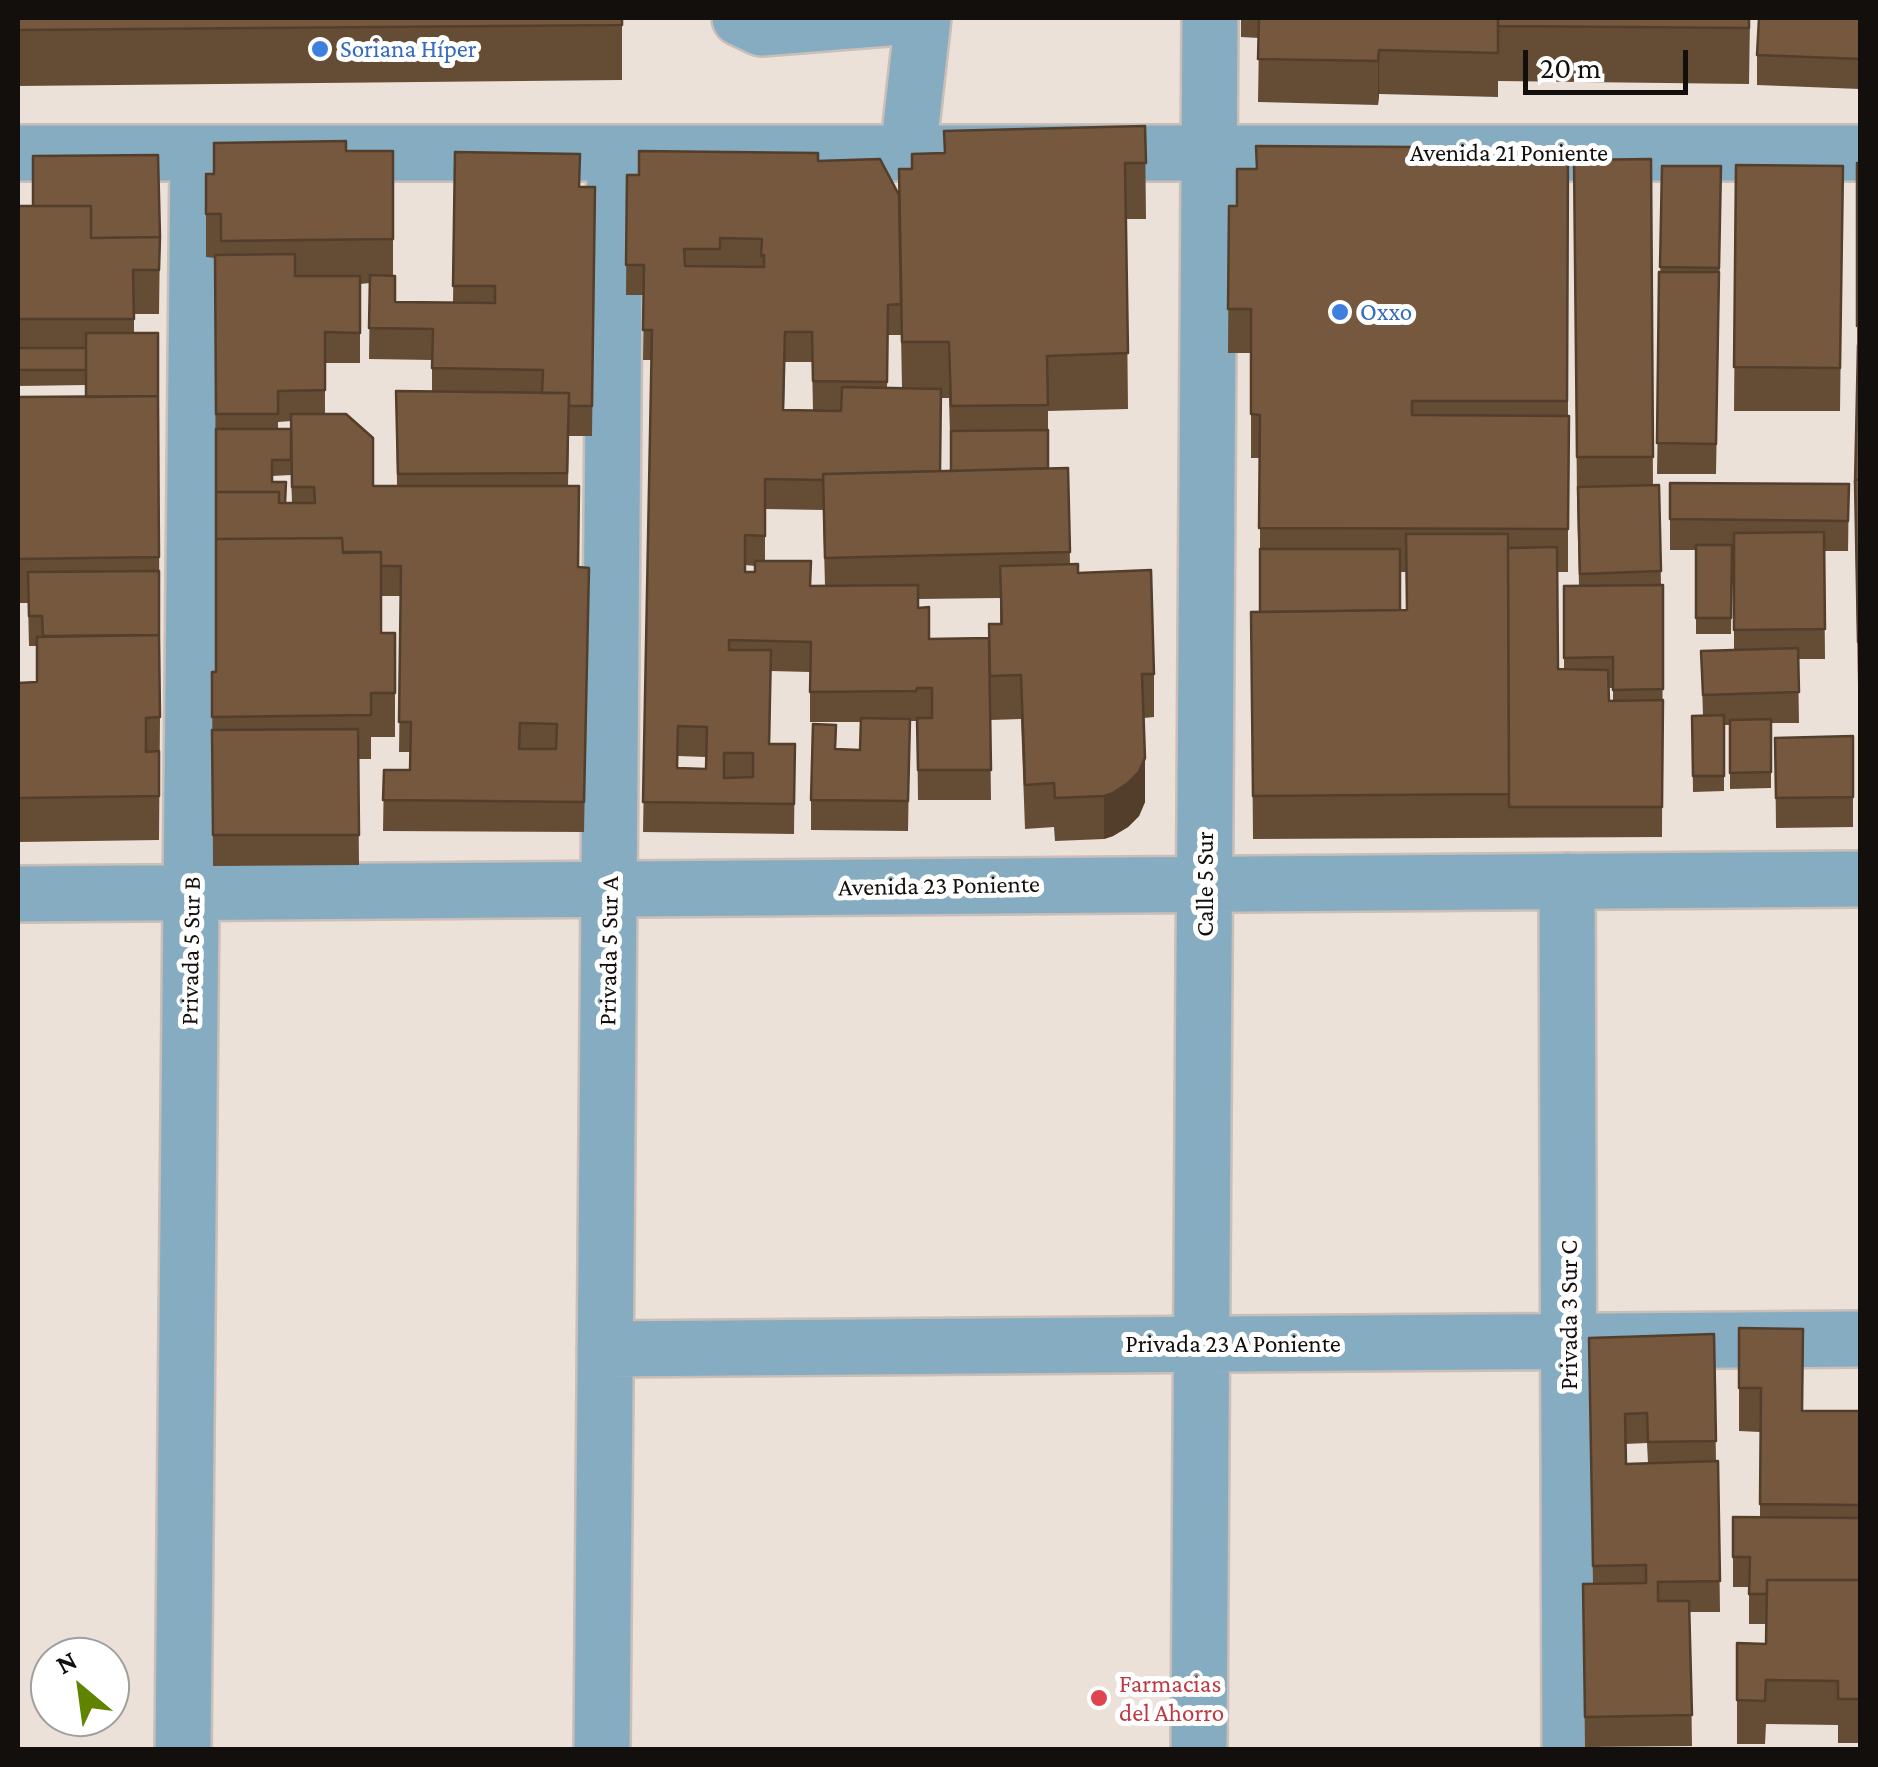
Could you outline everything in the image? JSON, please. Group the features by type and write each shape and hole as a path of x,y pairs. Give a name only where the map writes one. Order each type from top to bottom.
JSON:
{"street":[{"path":"740,18 761,28 887,18"},
{"path":"908,152 923,18"},
{"name":"Calle 5 Sur","path":"1199,1750 1210,18"},
{"name":"Avenida 21 Poniente","path":"18,153 1860,153"},
{"name":"Privada 5 Sur B","path":"183,1750 198,153"},
{"name":"Privada 5 Sur A","path":"602,1750 615,153"},
{"name":"Avenida 23 Poniente","path":"18,894 1860,879"},
{"name":"Privada 3 Sur C","path":"1567,881 1570,1750"},
{"name":"Privada 23 A Poniente","path":"605,1349 1860,1339"}],"building":[{"path":"18,18 622,18 622,25 18,30"},
{"path":"1259,18 1498,18 1498,53 1379,50 1378,61 1258,59"},
{"path":"1498,18 1749,18 1749,28 1498,26"},
{"path":"1759,18 1860,18 1860,59 1757,55"},
{"path":"1145,126 1146,163 1125,163 1128,353 1047,356 1048,405 951,406 949,342 902,342 899,169 912,169 912,154 945,153 944,131"},
{"path":"346,141 346,151 393,151 393,239 221,241 221,214 206,214 206,174 214,174 214,143"},
{"path":"1256,146 1414,147 1414,157 1568,158 1567,401 1412,401 1412,415 1569,416 1568,529 1259,528 1260,415 1251,414 1251,309 1228,309 1229,206 1237,206 1237,169 1257,169"},
{"path":"639,151 818,153 818,161 880,159 899,195 901,304 888,305 887,382 813,381 812,332 785,332 783,410 841,411 842,387 941,389 940,471 823,474 823,480 765,479 765,536 745,535 745,572 755,572 755,561 811,561 810,586 918,585 918,608 929,607 929,639 989,638 991,770 918,770 917,718 932,718 932,688 810,692 811,642 729,640 729,650 771,650 769,744 795,744 794,804 643,802 652,330 643,330 644,265 626,265 627,175 639,175","holes":["720,238 762,239 764,267 685,266 684,249 720,249","678,726 707,727 706,769 677,768","724,753 753,753 753,777 724,778"]},
{"path":"455,152 580,154 579,187 595,187 592,406 569,406 569,393 542,393 543,370 432,368 433,329 369,328 370,275 395,276 395,302 495,303 495,286 453,286"},
{"path":"158,155 160,237 91,238 91,206 33,206 33,156"},
{"path":"1651,159 1653,457 1577,457 1574,160"},
{"path":"1860,163 1860,326 1857,326"},
{"path":"1736,165 1843,166 1840,368 1734,367"},
{"path":"1662,166 1721,166 1719,268 1660,267"},
{"path":"18,206 91,206 91,238 160,237 159,270 133,270 134,319 18,319"},
{"path":"295,254 295,276 360,276 360,333 325,332 325,390 278,391 278,414 216,414 215,255"},
{"path":"1659,272 1719,272 1716,444 1657,443"},
{"path":"86,333 158,333 158,396 86,397"},
{"path":"1858,345 1860,345 1860,479 1855,480"},
{"path":"18,348 86,348 86,370 18,370"},
{"path":"396,391 569,393 567,473 398,474"},
{"path":"158,396 159,557 18,559 18,397"},
{"path":"291,414 346,414 373,438 373,486 579,486 578,567 589,568 584,802 383,800 384,770 410,770 411,722 399,722 401,566 381,566 381,552 343,552 342,538 216,539 216,492 279,492 279,503 315,503 314,487 292,487","holes":["520,723 557,724 556,749 519,749"]},
{"path":"216,429 291,429 291,460 272,460 272,482 286,482 285,503 279,503 279,492 216,492"},
{"path":"1048,430 1048,468 951,471 951,431"},
{"path":"1068,468 1070,552 825,558 823,474"},
{"path":"1860,479 1860,642 1858,642 1855,480"},
{"path":"1670,483 1849,484 1848,521 1670,519"},
{"path":"1659,485 1661,571 1580,574 1578,487"},
{"path":"1824,532 1825,629 1734,630 1734,533"},
{"path":"1406,534 1508,534 1509,794 1253,796 1251,612 1407,610"},
{"path":"342,538 343,553 381,552 381,633 395,633 395,693 371,693 371,715 212,717 216,539"},
{"path":"1696,545 1732,545 1731,618 1696,618"},
{"path":"1557,547 1558,669 1608,670 1609,701 1663,700 1662,807 1509,807 1508,548"},
{"path":"1260,549 1400,549 1400,610 1260,612"},
{"path":"1078,564 1078,573 1151,570 1154,674 1142,674 1145,758 1139,772 1104,796 1055,798 1054,783 1025,785 1021,675 990,676 989,624 1002,624 1000,566"},
{"path":"159,571 159,635 43,636 42,616 29,616 28,572"},
{"path":"1663,585 1663,689 1613,690 1613,657 1564,658 1564,586"},
{"path":"159,635 160,717 146,718 146,752 159,751 159,796 18,798 18,683 37,682 37,637"},
{"path":"1798,648 1799,692 1703,695 1701,651"},
{"path":"1724,715 1724,776 1693,776 1692,716"},
{"path":"861,718 910,719 908,801 811,800 813,724 836,725 835,749 860,750"},
{"path":"1771,719 1771,772 1730,773 1730,720"},
{"path":"358,729 359,835 213,835 212,730"},
{"path":"1853,736 1853,797 1776,798 1775,738"},
{"path":"1739,1328 1803,1329 1802,1411 1860,1411 1860,1505 1760,1504 1761,1388 1739,1388"},
{"path":"1714,1334 1716,1441 1648,1442 1647,1413 1625,1414 1626,1464 1718,1461 1720,1581 1658,1582 1658,1601 1689,1601 1692,1715 1585,1717 1583,1584 1646,1583 1646,1565 1593,1566 1589,1338"},
{"path":"1733,1517 1860,1518 1860,1580 1767,1580 1767,1594 1749,1594 1750,1557 1733,1557"},
{"path":"1767,1580 1860,1580 1860,1699 1838,1699 1838,1681 1766,1680 1765,1701 1737,1700 1737,1643 1766,1644"}],"place":[{"name":"Soriana Híper","path":"320,49"},
{"name":"Oxxo","path":"1340,312"},
{"name":"Farmacias del Ahorro","path":"1099,1698"}]}
